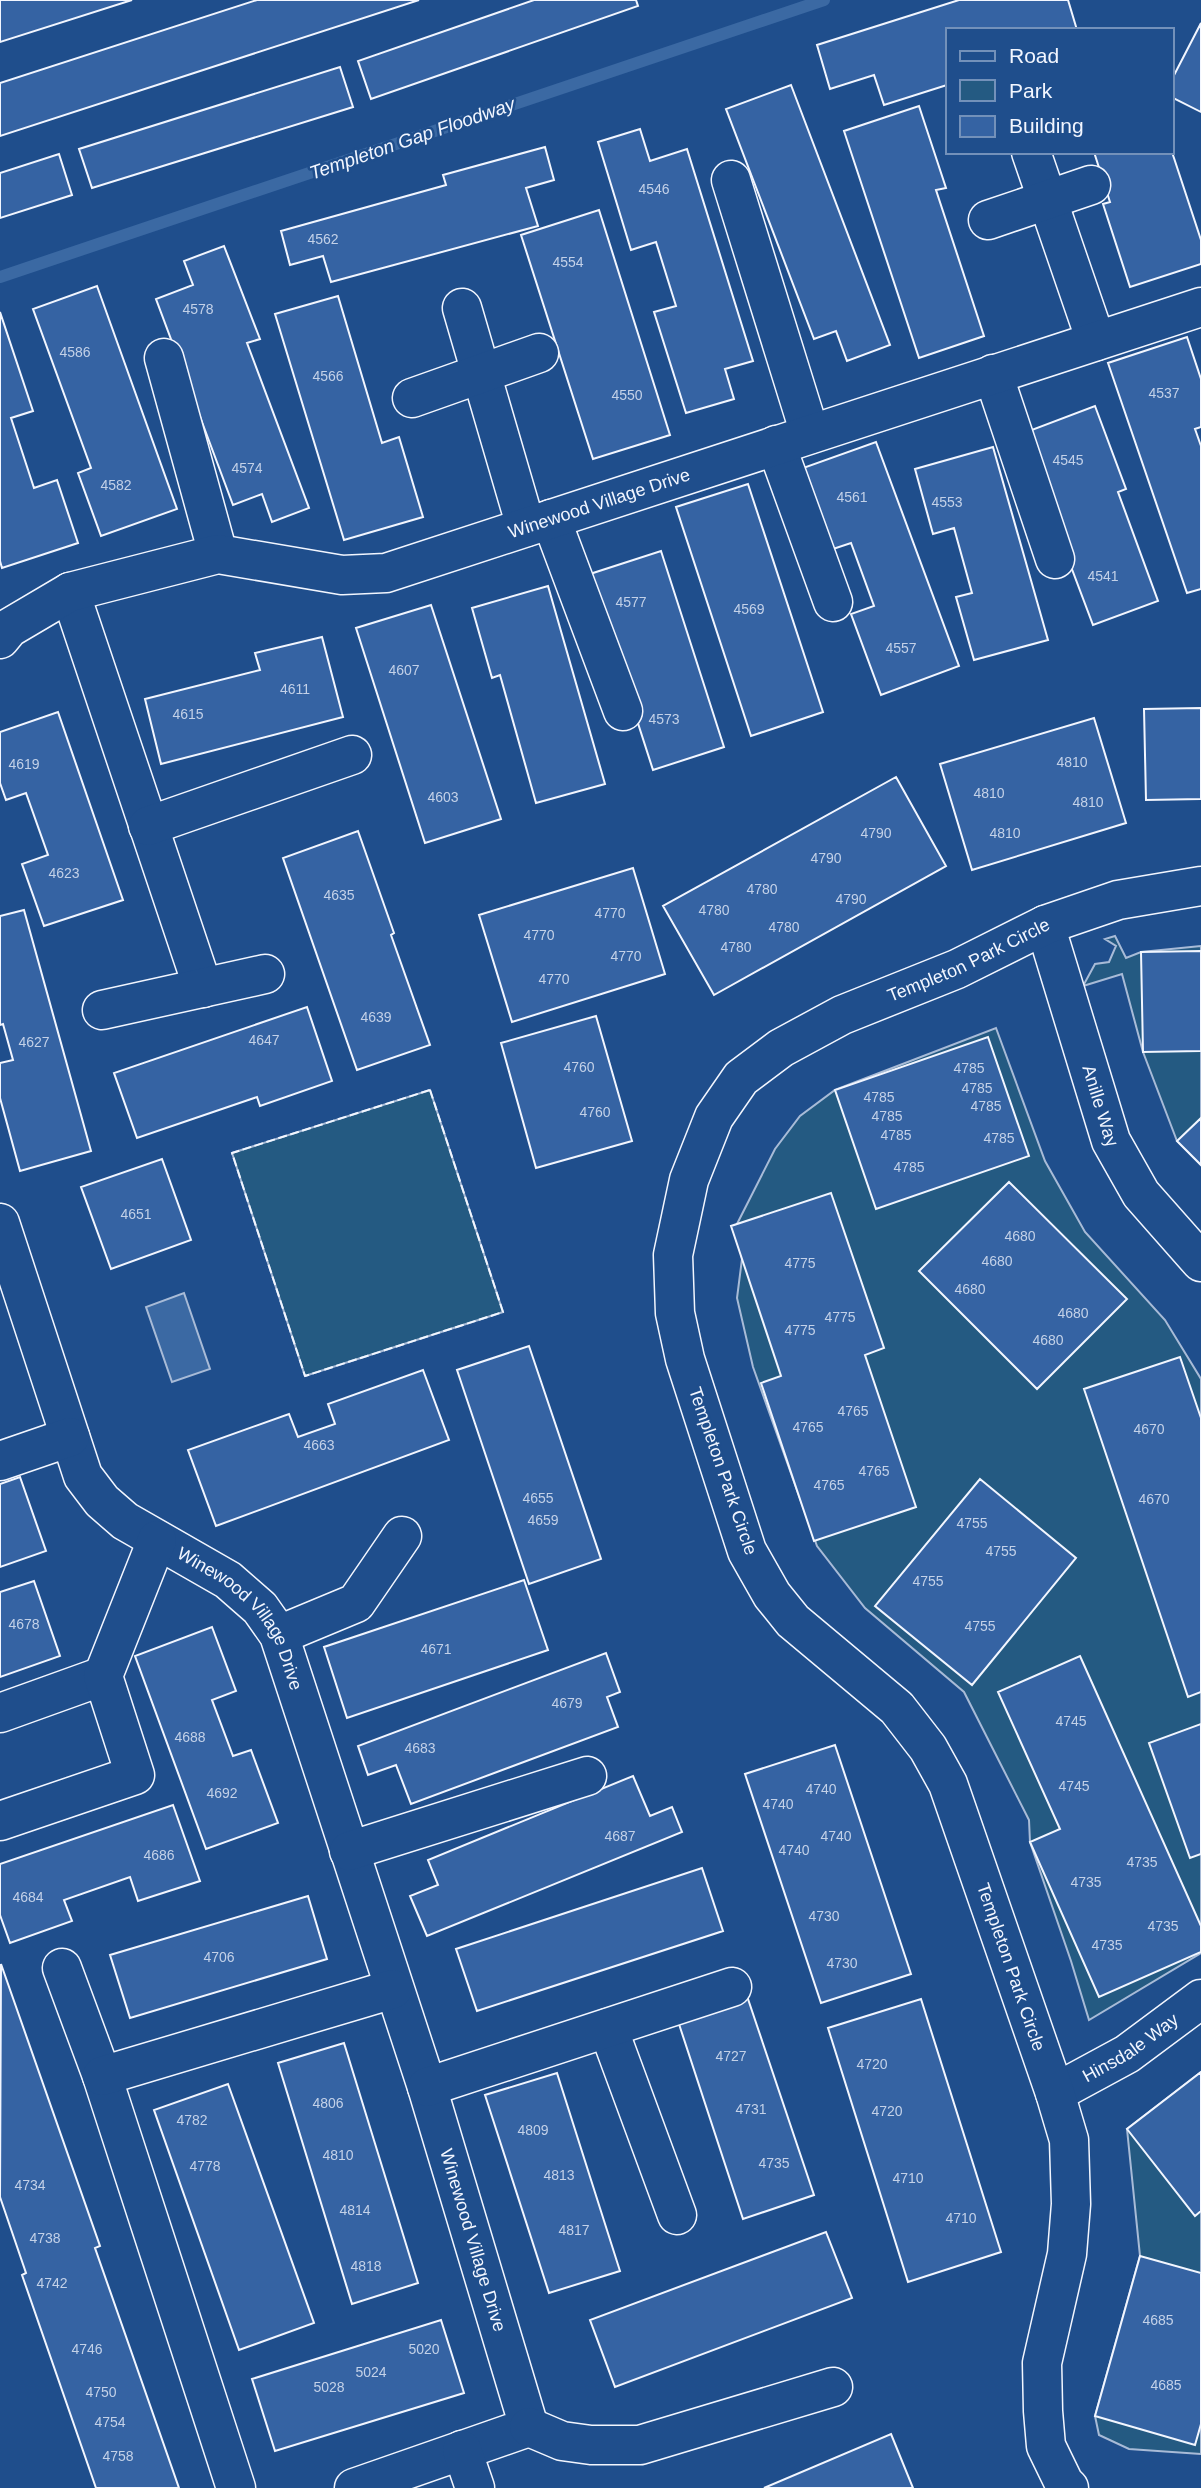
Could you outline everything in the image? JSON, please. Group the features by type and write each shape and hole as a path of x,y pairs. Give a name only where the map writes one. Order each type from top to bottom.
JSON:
{"street":[{"path":"1032,154 1096,341"},
{"path":"731,180 833,603"},
{"path":"988,220 1091,185"},
{"name":"Winewood Village Drive","path":"3,623 70,592 218,554 342,575 386,573 1201,307"},
{"path":"461,308 481,373 538,523 623,711"},
{"path":"412,398 539,353"},
{"path":"164,358 218,554"},
{"path":"993,374 1055,559"},
{"path":"70,592 204,988"},
{"path":"148,826 352,755"},
{"name":"Templeton Park Circle","path":"1069,2488 1046,2446 1042,2363 1067,2254 1071,2204 1069,2140 1055,2093 948,1784 928,1748 897,1709 793,1620 772,1595 747,1551 684,1359 676,1313 673,1255 689,1180 714,1117 741,1078 781,1048 842,1015 957,969 1045,925 1118,900 1201,886"},
{"name":"Anille Way","path":"1045,925 1111,1141 1141,1194 1201,1262"},
{"path":"102,1010 265,974"},
{"name":"Winewood Village Drive","path":"1,1227 12,1298 71,1437 83,1476 102,1501 125,1521 228,1580 260,1608 279,1635 427,2087 528,2427"},
{"path":"0,1461 71,1437"},
{"path":"279,1635 356,1603 402,1536"},
{"path":"0,1821 135,1775 103,1675 157,1540"},
{"path":"0,1713 103,1675"},
{"path":"349,1851 587,1776"},
{"path":"62,1968 102,2076 236,2488"},
{"path":"427,2087 732,1987"},
{"path":"102,2076 393,1989"},
{"name":"Hinsdale Way","path":"1055,2093 1127,2054 1201,1998"},
{"path":"608,2028 677,2215"},
{"path":"354,2488 528,2427 562,2441 592,2445 640,2445 833,2388"},
{"path":"462,2450 475,2488"}],"green space":[{"path":"1115,936 1126,958 1141,952 1201,946 1201,1165 1177,1141 1143,1052 1122,974 1083,986 1095,964 1109,962 1116,946 1105,939"},
{"path":"996,1028 1045,1161 1085,1232 1165,1320 1201,1379 1201,1953 1089,2020 1030,1842 1029,1820 964,1692 865,1608 817,1546 753,1367 737,1298 742,1259 737,1224 775,1149 800,1116 835,1090"},
{"path":"430,1090 503,1312 305,1376 232,1153"},
{"path":"1201,2072 1201,2454 1129,2449 1099,2435 1095,2416 1140,2256 1127,2129"}],"shaded area":[{"path":"184,1293 210,1369 172,1382 146,1307"}],"building":[{"path":"0,0 132,0 0,42"},
{"path":"257,0 419,0 0,136 0,83"},
{"path":"534,0 636,0 638,6 371,99 358,61"},
{"path":"959,0 1068,0 1076,28 946,28 946,85 884,105 874,75 830,89 817,45"},
{"path":"1201,23 1201,112 1173,98 1173,77"},
{"path":"340,67 353,107 92,188 79,149"},
{"path":"791,85 890,345 847,361 836,331 814,339 726,109"},
{"path":"919,106 946,188 936,190 984,336 919,358 844,131"},
{"path":"640,129 650,161 687,149 753,361 725,369 734,399 686,413 654,312 676,306 656,242 631,250 598,142"},
{"path":"545,147 554,180 526,188 538,226 331,282 323,256 290,265 281,231 446,185 443,175"},
{"path":"59,154 72,195 0,218 0,173"},
{"path":"1095,154 1173,154 1201,240 1201,264 1130,287 1103,204 1110,202"},
{"path":"599,210 670,435 593,459 521,235"},
{"path":"224,246 260,339 247,343 309,508 272,522 262,494 233,505 156,299 193,285 184,261"},
{"path":"97,286 177,509 101,536 78,473 91,468 33,309"},
{"path":"338,296 382,443 399,437 423,517 344,540 275,314"},
{"path":"0,312 33,411 11,418 34,488 57,480 78,543 2,568 0,561"},
{"path":"1187,337 1201,379 1201,427 1195,429 1201,446 1201,589 1187,593 1108,363"},
{"path":"1095,406 1126,489 1118,492 1158,601 1093,625 1021,434"},
{"path":"876,442 959,666 881,695 851,614 874,606 851,543 833,549 803,468"},
{"path":"993,447 1048,640 974,660 956,597 972,593 954,528 933,534 915,469"},
{"path":"748,484 823,712 751,736 676,507"},
{"path":"661,551 724,747 653,770 590,574"},
{"path":"548,586 605,784 536,803 500,675 492,678 472,608"},
{"path":"431,605 501,819 425,843 356,628"},
{"path":"322,637 343,717 161,764 145,699 260,670 255,653"},
{"path":"1201,708 1201,799 1146,800 1144,709"},
{"path":"58,712 123,900 44,926 22,864 48,855 26,793 6,800 0,783 0,732"},
{"path":"1094,718 1126,823 972,870 940,764"},
{"path":"896,777 946,866 714,995 663,906"},
{"path":"358,831 430,1045 357,1070 283,858"},
{"path":"633,868 665,974 512,1022 479,915"},
{"path":"24,910 91,1151 20,1171 0,1098 0,1063 13,1060 3,1024 0,1025 0,916"},
{"path":"1201,951 1201,1051 1143,1052 1141,952"},
{"path":"307,1007 332,1081 260,1106 257,1097 137,1138 114,1073"},
{"path":"596,1016 632,1141 536,1168 501,1043"},
{"path":"988,1037 1029,1156 876,1209 835,1090"},
{"path":"1201,1118 1201,1165 1177,1141"},
{"path":"162,1159 191,1240 111,1269 81,1187"},
{"path":"1009,1182 1127,1299 1037,1389 919,1271"},
{"path":"831,1193 884,1348 865,1355 916,1507 814,1541 761,1383 781,1376 731,1226"},
{"path":"529,1346 601,1559 529,1584 457,1370"},
{"path":"1180,1357 1201,1418 1201,1692 1188,1697 1084,1389"},
{"path":"423,1370 449,1440 216,1526 188,1450 289,1414 298,1437 335,1424 328,1404"},
{"path":"20,1477 46,1551 0,1567 0,1484"},
{"path":"980,1479 1076,1558 972,1685 875,1606"},
{"path":"524,1580 548,1650 347,1718 324,1647"},
{"path":"34,1581 60,1656 0,1677 0,1592"},
{"path":"212,1627 236,1691 212,1700 233,1756 251,1750 278,1823 206,1849 135,1656"},
{"path":"606,1653 620,1692 607,1697 618,1727 411,1804 396,1765 368,1775 358,1746"},
{"path":"1080,1656 1201,1926 1201,1952 1099,1997 1030,1842 1060,1829 998,1692"},
{"path":"1201,1724 1201,1854 1190,1858 1149,1743"},
{"path":"835,1745 911,1974 821,2003 745,1774"},
{"path":"633,1776 650,1816 672,1807 682,1832 427,1936 410,1896 438,1885 428,1860"},
{"path":"173,1805 200,1881 138,1901 130,1877 64,1900 72,1921 10,1943 0,1915 0,1864"},
{"path":"702,1868 723,1931 477,2011 456,1949"},
{"path":"308,1896 327,1959 130,2018 110,1955"},
{"path":"1,1964 100,2246 95,2248 179,2488 96,2488 22,2275 26,2273 0,2197"},
{"path":"747,1996 814,2195 743,2219 677,2018"},
{"path":"921,1999 1001,2252 908,2282 828,2028"},
{"path":"344,2043 418,2283 352,2304 278,2063"},
{"path":"1201,2072 1201,2211 1195,2216 1127,2129"},
{"path":"557,2073 620,2271 549,2293 485,2095"},
{"path":"228,2084 314,2323 239,2350 154,2110"},
{"path":"826,2232 852,2298 615,2387 590,2320"},
{"path":"1140,2256 1201,2273 1201,2424 1195,2445 1095,2416"},
{"path":"441,2320 464,2393 275,2451 252,2379"},
{"path":"891,2434 913,2488 764,2488"}],"waterway":[{"name":"Templeton Gap Floodway","path":"0,277 824,0"}],"fence":[{"path":"430,1090 503,1312 305,1376 232,1153 430,1090"}]}
